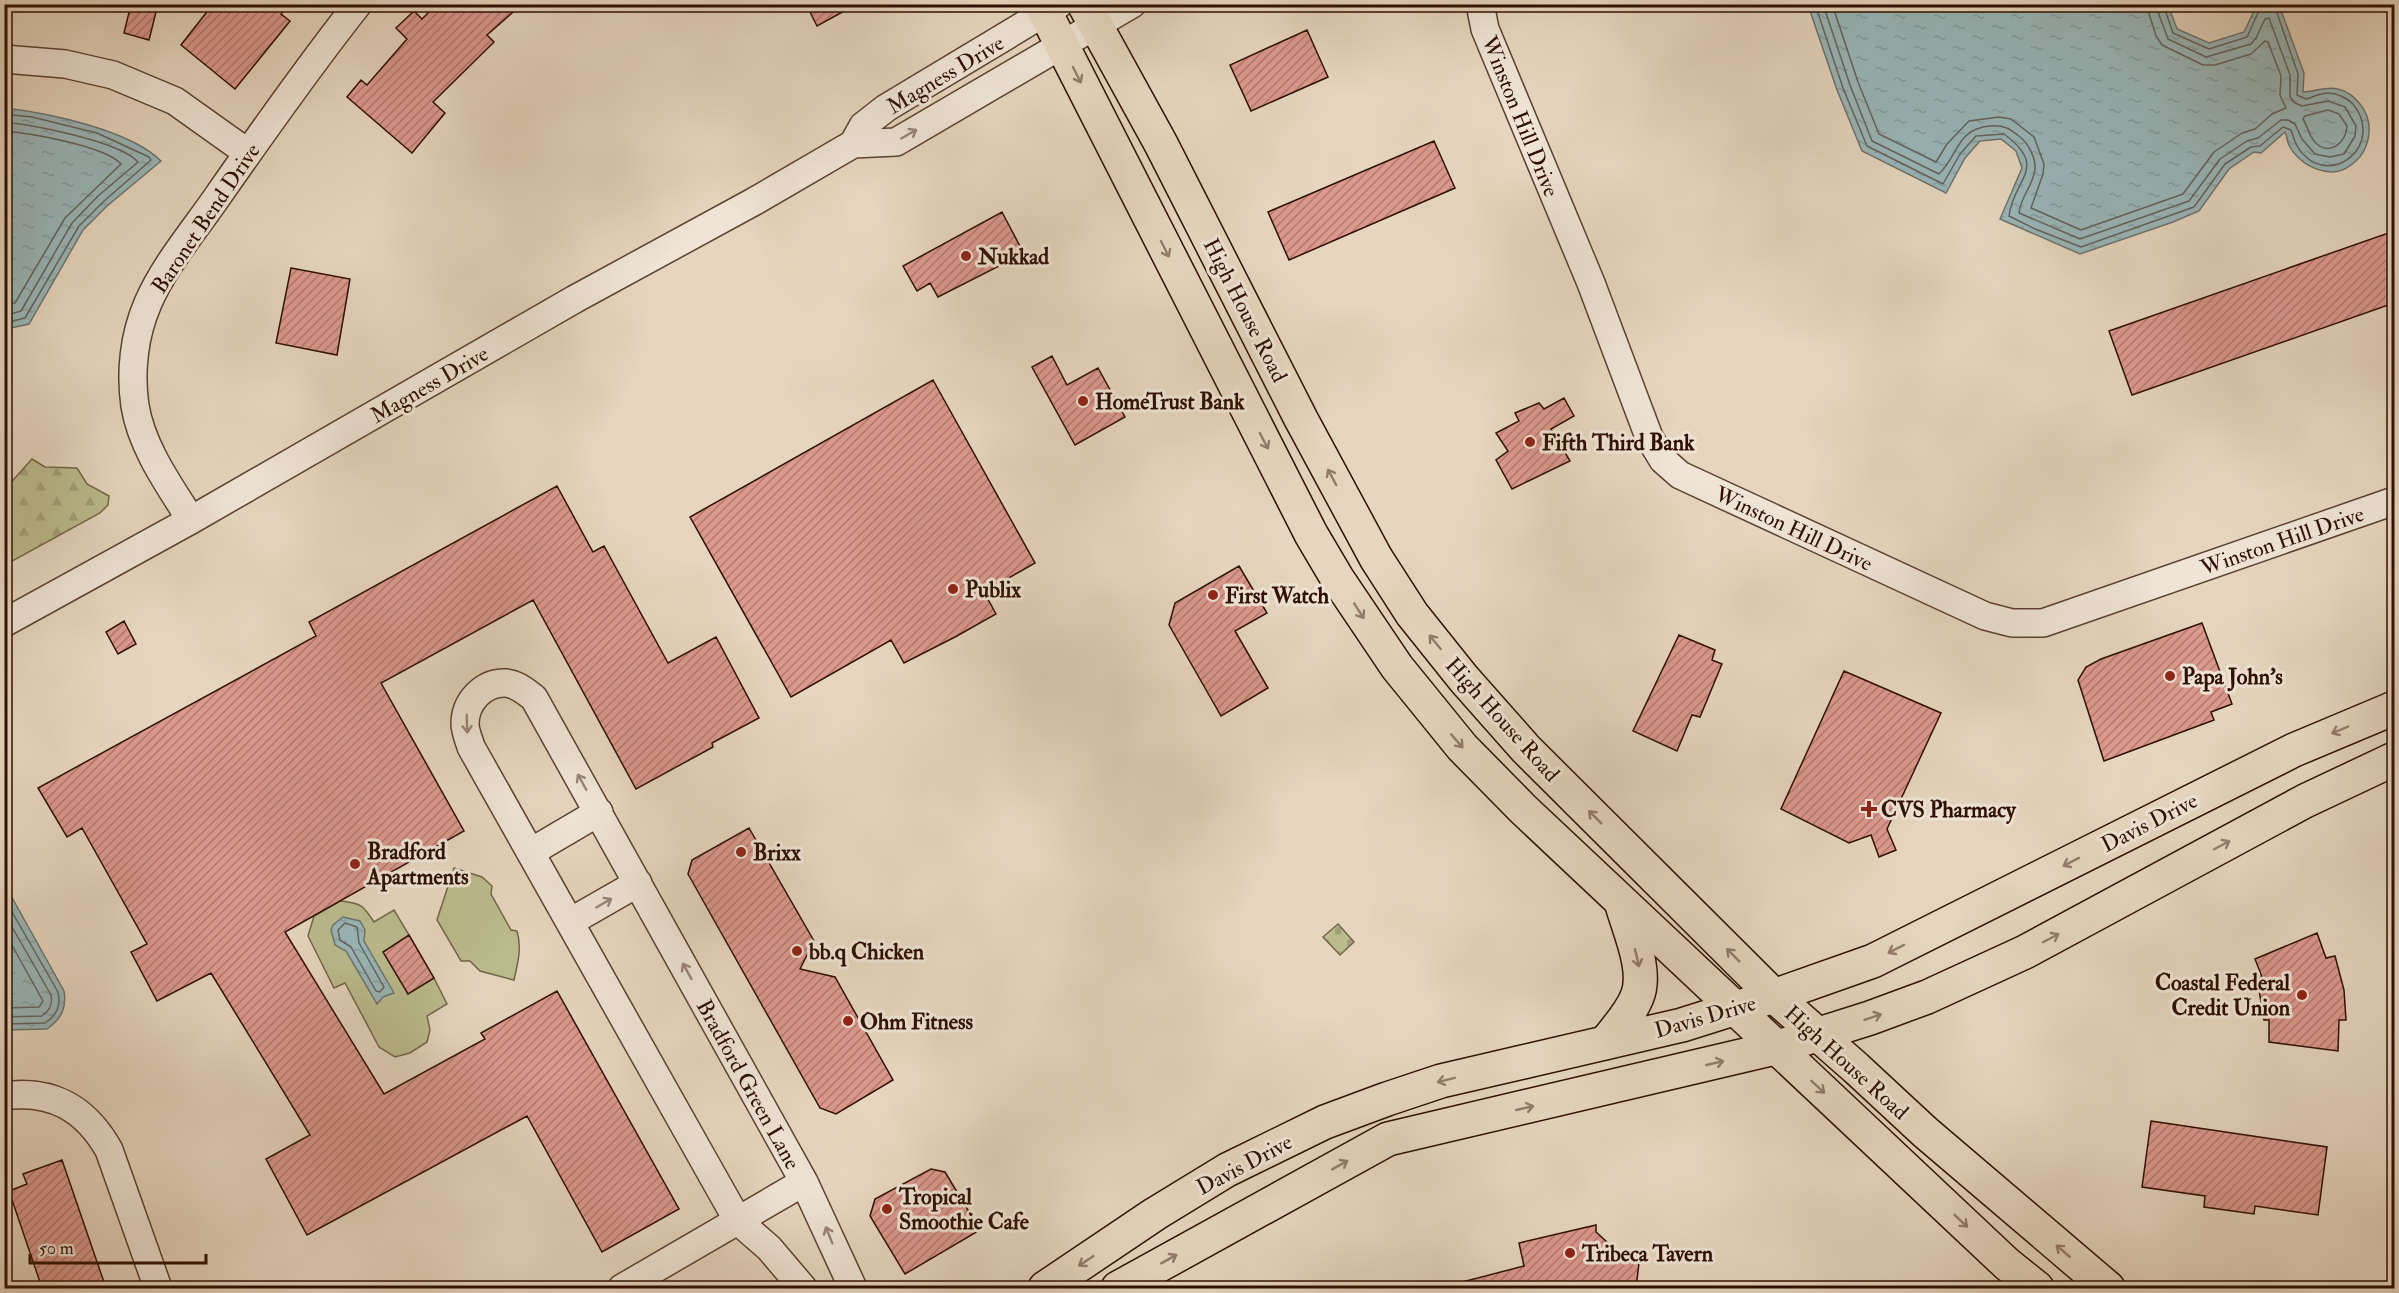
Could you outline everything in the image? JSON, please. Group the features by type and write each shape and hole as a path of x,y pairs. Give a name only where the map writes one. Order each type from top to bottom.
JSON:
{"main road":[{"name":"High House Road","path":"1049,7 1062,45 1311,534 1337,578 1397,667 1462,747 1523,809 1732,1008 2007,1264 2037,1288"},
{"name":"High House Road","path":"1090,15 1167,155 1301,419 1376,558 1412,614 1464,679 1526,749 1774,996 1925,1132 2108,1288"},
{"name":"Davis Drive","path":"1045,1288 1155,1214 1227,1170 1325,1122 1387,1098 1441,1082 1682,1025 1873,961 2294,750 2394,708"},
{"name":"Davis Drive","path":"1118,1288 1388,1139 1775,1048 1927,997 2025,952 2305,801 2394,759"},
{"path":"1605,1043 1626,1018 1639,994 1640,964 1621,902"}],"street":[{"name":"Baronet Bend Drive","path":"191,520 149,448 135,407 136,338 148,303 165,272 248,153 358,4"},
{"name":"Magness Drive","path":"4,623 191,520 575,299 755,201 853,144 896,142 1062,45 1090,15 1132,4"},
{"name":"Winston Hill Drive","path":"1480,4 1489,39 1592,283 1649,437 1663,459 1680,475 1984,616 2012,623 2043,623 2394,501"},
{"name":"Magness Drive","path":"853,144 863,126 886,108 1049,7"},
{"path":"4,59 65,64 112,75 176,101 248,153"},
{"name":"Bradford Green Lane","path":"803,1288 769,1248 738,1221 471,747 465,726 467,710 473,698 483,688 506,683 520,687 534,698 804,1182 853,1288"},
{"path":"531,852 599,812"},
{"path":"570,922 638,883"},
{"path":"4,1096 34,1094 67,1105 84,1116 98,1130 109,1150 158,1288"},
{"path":"622,1288 804,1182"}],"green space":[{"path":"32,459 45,467 77,468 87,484 109,496 108,505 100,513 5,565 5,489"},
{"path":"454,868 482,877 492,886 491,894 511,930 517,931 519,949 514,980 480,971 470,961 461,961 437,920"},
{"path":"340,901 361,906 374,922 394,910 409,935 384,952 408,994 434,978 447,1004 427,1016 430,1030 427,1042 410,1053 395,1057 379,1047 345,983 334,988 308,936 314,916"},
{"path":"1338,924 1354,942 1340,955 1323,937"}],"water":[{"path":"1808,5 2168,5 2177,29 2209,43 2244,32 2257,5 2279,5 2304,73 2303,92 2333,88 2348,93 2365,111 2369,136 2358,159 2343,170 2334,172 2316,169 2300,159 2289,145 2285,132 2261,153 2254,152 2229,169 2199,211 2080,254 2000,219 2022,168 2016,151 2001,139 1980,141 1965,158 1946,193 1862,151 1837,90"},
{"path":"5,108 65,119 109,132 130,140 161,161 107,206 83,230 29,324 6,329"},
{"path":"5,885 64,991 65,1003 62,1013 47,1029 5,1030"},
{"path":"343,917 360,921 365,930 364,941 394,993 383,997 377,1004 346,951 335,945 331,930 333,925"}],"building":[{"path":"131,4 158,4 149,40 124,33"},
{"path":"213,4 289,4 281,14 290,21 235,89 181,45"},
{"path":"437,4 522,4 487,35 494,42 433,102 445,113 412,153 347,97 361,80 367,85 407,39 396,28 414,11 422,19"},
{"path":"806,4 857,4 817,26"},
{"path":"1307,30 1328,77 1251,111 1230,65"},
{"path":"1434,141 1455,188 1289,260 1268,212"},
{"name":"Nukkad","path":"1002,212 1022,250 999,262 1001,265 938,297 930,283 917,291 903,266"},
{"path":"2394,231 2394,303 2132,395 2109,331"},
{"path":"291,268 350,279 337,355 276,343"},
{"name":"HomeTrust Bank","path":"1052,356 1067,385 1098,368 1125,417 1075,445 1032,367"},
{"path":"933,380 1035,563 984,592 996,614 955,637 904,663 891,640 791,697 690,517"},
{"name":"Fifth Third Bank","path":"1564,398 1574,416 1551,429 1570,461 1512,489 1496,460 1508,451 1496,433 1519,421 1515,413 1539,403 1544,409"},
{"name":"Bradford Apartments","path":"557,486 593,552 604,546 668,663 716,637 759,718 712,743 713,747 636,789 533,600 381,683 464,831 285,932 384,1094 485,1039 481,1033 557,991 679,1209 602,1252 527,1116 307,1235 266,1159 310,1135 211,973 157,1001 131,952 147,944 82,828 67,837 38,788 316,636 309,622"},
{"path":"1239,566 1267,613 1235,631 1268,688 1221,716 1169,625 1175,603"},
{"path":"124,621 136,644 118,654 106,632"},
{"path":"2202,623 2232,704 2211,712 2214,720 2104,761 2078,680 2086,667 2101,659"},
{"path":"1679,635 1715,650 1712,660 1722,664 1700,717 1692,715 1677,751 1633,731"},
{"name":"CVS Pharmacy","path":"1844,671 1941,713 1887,829 1896,850 1879,857 1871,835 1849,843 1781,809"},
{"path":"749,828 814,941 800,969 835,977 893,1080 836,1114 820,1108 688,874 692,860"},
{"name":"Coastal Federal Credit Union","path":"2317,933 2326,958 2335,956 2344,990 2346,1020 2339,1020 2338,1051 2269,1042 2269,1020 2264,1020 2257,978 2262,977 2255,959"},
{"path":"409,935 434,978 408,994 383,952"},
{"path":"2151,1121 2327,1147 2318,1215 2255,1206 2254,1214 2204,1207 2205,1196 2142,1187"},
{"path":"62,1160 106,1288 42,1288 9,1191 27,1184 23,1174"},
{"path":"931,1169 945,1172 980,1230 905,1274 870,1216 875,1199"},
{"name":"Tribeca Tavern","path":"1596,1225 1596,1232 1629,1262 1639,1263 1636,1288 1463,1288 1462,1282 1524,1266 1519,1243"}],"place":[{"name":"Nukkad","path":"966,256"},
{"name":"HomeTrust Bank","path":"1083,401"},
{"name":"Fifth Third Bank","path":"1530,442"},
{"name":"Publix","path":"953,589"},
{"name":"First Watch","path":"1213,595"},
{"name":"Papa John's","path":"2170,676"},
{"name":"CVS Pharmacy","path":"1869,809"},
{"name":"Brixx","path":"741,852"},
{"name":"Bradford Apartments","path":"355,864"},
{"name":"bb.q Chicken","path":"797,951"},
{"name":"Coastal Federal Credit Union","path":"2302,995"},
{"name":"Ohm Fitness","path":"848,1021"},
{"name":"Tropical Smoothie Cafe","path":"887,1209"},
{"name":"Tribeca Tavern","path":"1570,1253"}]}
